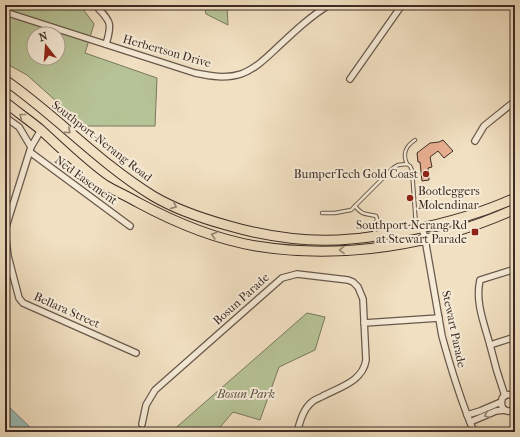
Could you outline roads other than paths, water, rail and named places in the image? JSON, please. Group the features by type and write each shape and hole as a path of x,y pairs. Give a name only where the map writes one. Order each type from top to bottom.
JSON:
{"main road":[{"name":"Southport-Nerang Road","path":"5,80 107,163 153,196 205,220 243,230 287,238 334,240 373,236 464,218 515,198"},
{"path":"5,102 41,130 78,164 106,185 159,214 210,234 254,246 288,250 360,250 384,248 425,240 483,222 515,208"}],"street":[{"path":"95,5 110,24 106,44"},
{"name":"Herbertson Drive","path":"5,12 195,73 212,76 227,76 242,73 257,64 310,18 329,5"},
{"path":"350,79 402,5"},
{"path":"475,141 484,126 515,101"},
{"path":"5,117 19,127 30,150"},
{"name":"Bellara Street","path":"41,130 30,150 6,230 8,256 19,298 23,303 136,353"},
{"name":"Ned Easement","path":"30,150 130,226"},
{"name":"Stewart Parade","path":"419,228 425,240 442,336 452,373 474,432"},
{"path":"505,396 496,370 480,310 477,291 480,280 515,269"},
{"name":"Bosun Parade","path":"142,424 146,405 155,390 282,278 297,274 348,280 358,286 362,294 366,360 362,373 355,380 312,402 303,413 297,432"},
{"path":"364,323 439,318"},
{"path":"490,345 515,337"},
{"path":"505,396 510,395 515,398"},
{"path":"467,415 501,402 505,396"},
{"path":"501,402 505,410"},
{"path":"470,422 496,411 514,411"}],"lane":[{"path":"100,5 102,9 101,12"},
{"path":"415,140 409,144 405,150 404,158 412,170 419,228"},
{"path":"322,213 349,211 394,168 398,165 407,164"},
{"path":"355,206 364,215 376,216 373,236"}],"water":[{"path":"5,403 35,432 5,432"}],"place":[{"name":"BumperTech Gold Coast","path":"426,174"},
{"name":"Bootleggers Molendinar","path":"410,198"},
{"name":"Southport Nerang Rd at Stewart Parade","path":"475,232"}],"park label":[{"name":"Bosun Park","path":"246,394"}]}
